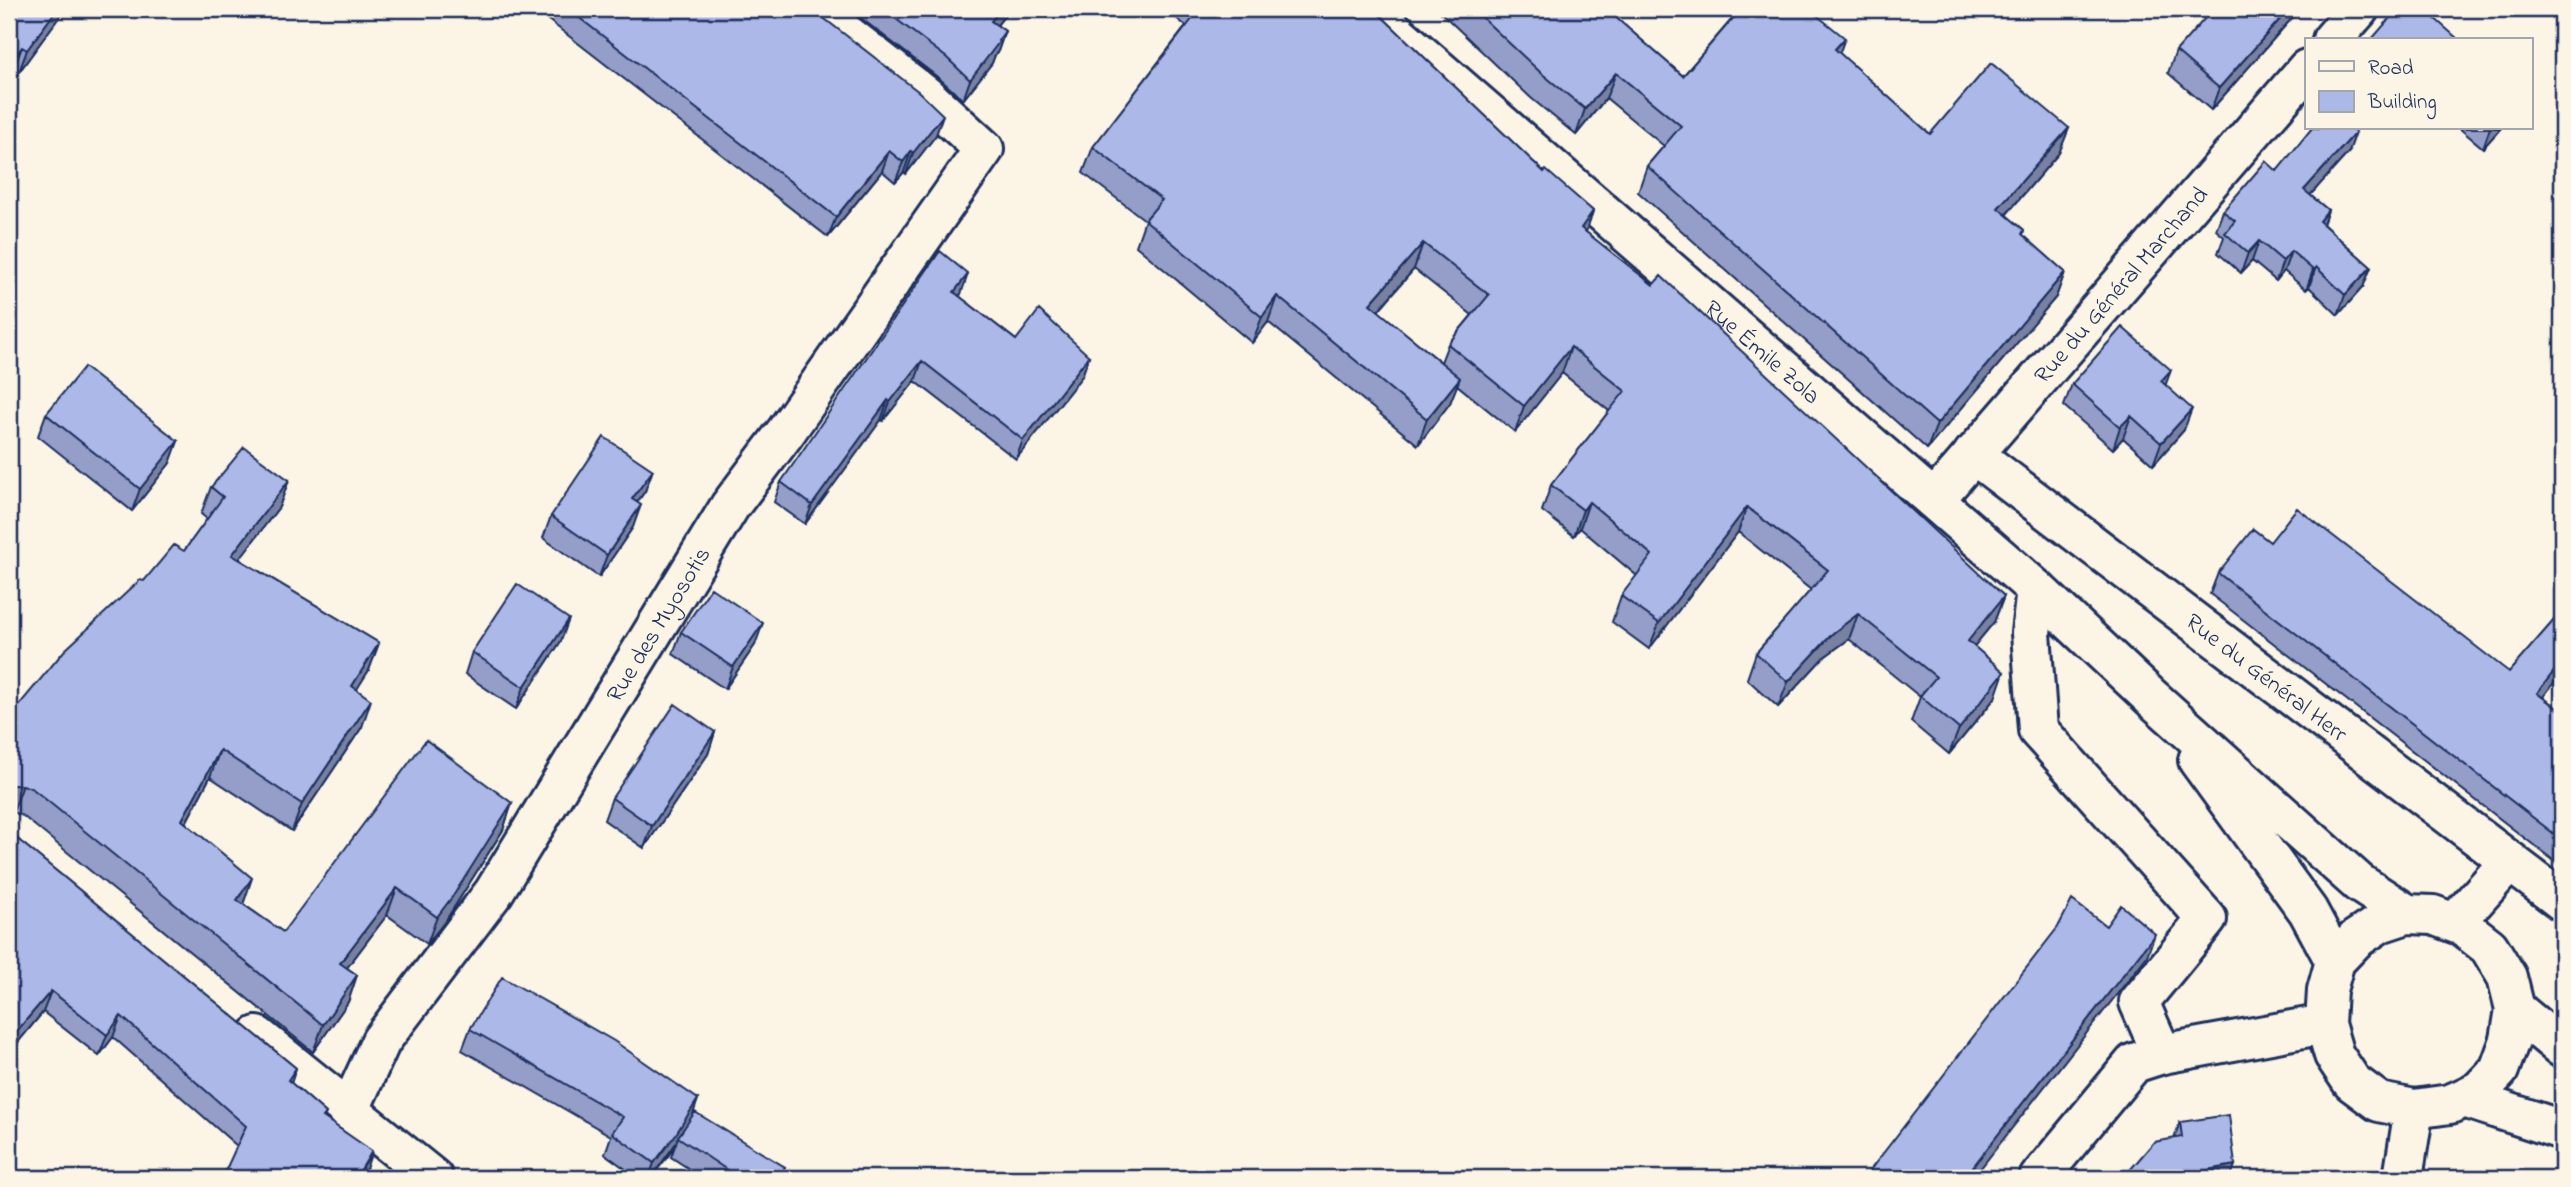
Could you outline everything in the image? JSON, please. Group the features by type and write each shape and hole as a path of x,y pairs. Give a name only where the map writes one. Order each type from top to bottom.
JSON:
{"street":[{"name":"Rue des Myosotis","path":"349,1111 381,1041 494,892 730,506 785,433 984,149 926,96 814,9"},
{"name":"Rue Émile Zola","path":"1369,9 2036,589 2153,698"},
{"path":"2334,38 2359,9"},
{"name":"Rue du Général Marchand","path":"1934,500 2305,71"},
{"name":"Rue du Général Herr","path":"1973,454 2562,901"},
{"path":"2036,589 2031,633 2038,730 2207,919 2139,1002 2162,1054"},
{"path":"2153,698 2360,883 2407,914"},
{"path":"2153,698 2308,911 2335,961"},
{"path":"2455,923 2510,861"},
{"path":"2407,914 2433,915 2455,923 2489,947 2507,977 2515,1009 2510,1040 2499,1070 2480,1090 2450,1104 2414,1109 2379,1102 2352,1082 2334,1055 2325,1024 2327,990 2335,961 2356,939 2381,923 2407,914"},
{"path":"2515,1009 2562,1048"},
{"path":"234,1018 433,1178"},
{"path":"2039,1178 2134,1063 2162,1054 2325,1024"},
{"path":"2464,1098 2562,1129"},
{"path":"2403,1178 2414,1109"}],"building":[{"path":"9,9 57,9 27,50 22,47 9,64"},
{"path":"568,9 812,9 919,92 943,115 903,162 889,151 836,217"},
{"path":"883,9 1001,9 991,21 1005,31 970,80 947,58"},
{"path":"1200,9 1374,9 1544,172 1546,170 1593,211 1581,228 1653,285 1661,276 2004,596 1968,641 2004,672 1959,729 1920,696 1936,677 1858,614 1833,633 1788,682 1756,653 1828,570 1747,507 1659,623 1621,596 1652,555 1589,502 1583,510 1551,485 1625,391 1571,347 1524,406 1448,344 1489,295 1423,243 1370,304 1460,378 1427,419 1277,296 1262,317 1145,220 1162,200 1093,147"},
{"path":"1473,9 1606,9 1683,76 1741,9 1809,9 1845,38 1835,49 1930,134 1991,63 2069,128 1998,208 2024,230 2022,234 2065,272 1937,424 1647,166 1681,126 1616,73 1585,109 1540,72"},
{"path":"2213,9 2289,9 2219,88 2176,51"},
{"path":"2398,9 2424,9 2457,38 2373,38"},
{"path":"2310,130 2356,132 2304,190 2328,210 2319,221 2371,267 2345,295 2316,267 2313,270 2291,251 2283,261 2259,241 2248,253 2225,233 2235,221 2223,211 2266,161 2277,171"},
{"path":"940,251 968,274 954,292 1016,340 1039,310 1089,356 1023,440 922,361 890,402 888,400 812,505 781,482"},
{"path":"2122,327 2171,370 2161,381 2192,409 2161,443 2131,416 2120,427 2072,384"},
{"path":"84,367 178,441 140,489 46,414"},
{"path":"604,437 653,470 632,499 641,505 607,555 551,516"},
{"path":"244,447 289,480 232,555 379,643 352,686 371,700 302,804 220,750 182,820 252,878 237,900 283,932 426,740 512,803 437,917 397,888 340,963 357,975 323,1025 33,789 23,785 9,787 9,717 64,651 140,580 144,581 174,545 184,551 223,497 211,487"},
{"path":"2297,508 2509,672 2562,611 2562,661 2537,693 2562,712 2562,840 2218,573 2253,529 2270,542"},
{"path":"517,584 569,619 524,687 472,652"},
{"path":"711,588 763,623 733,667 681,632"},
{"path":"675,704 715,732 652,826 612,798"},
{"path":"9,832 296,1068 288,1080 326,1113 323,1117 372,1151 356,1178 222,1178 246,1126 121,1016 107,1035 51,991 15,1033 9,1028"},
{"path":"2072,900 2106,926 2121,905 2155,934 1964,1178 1864,1178 2058,927"},
{"path":"502,977 614,1041 698,1099 654,1163 612,1133 623,1117 470,1029"},
{"path":"695,1112 785,1167 777,1178 735,1178 736,1176 678,1137"},
{"path":"2229,1115 2235,1165 2175,1178 2112,1178 2117,1171 2124,1177 2154,1142 2182,1137 2180,1122"}]}
